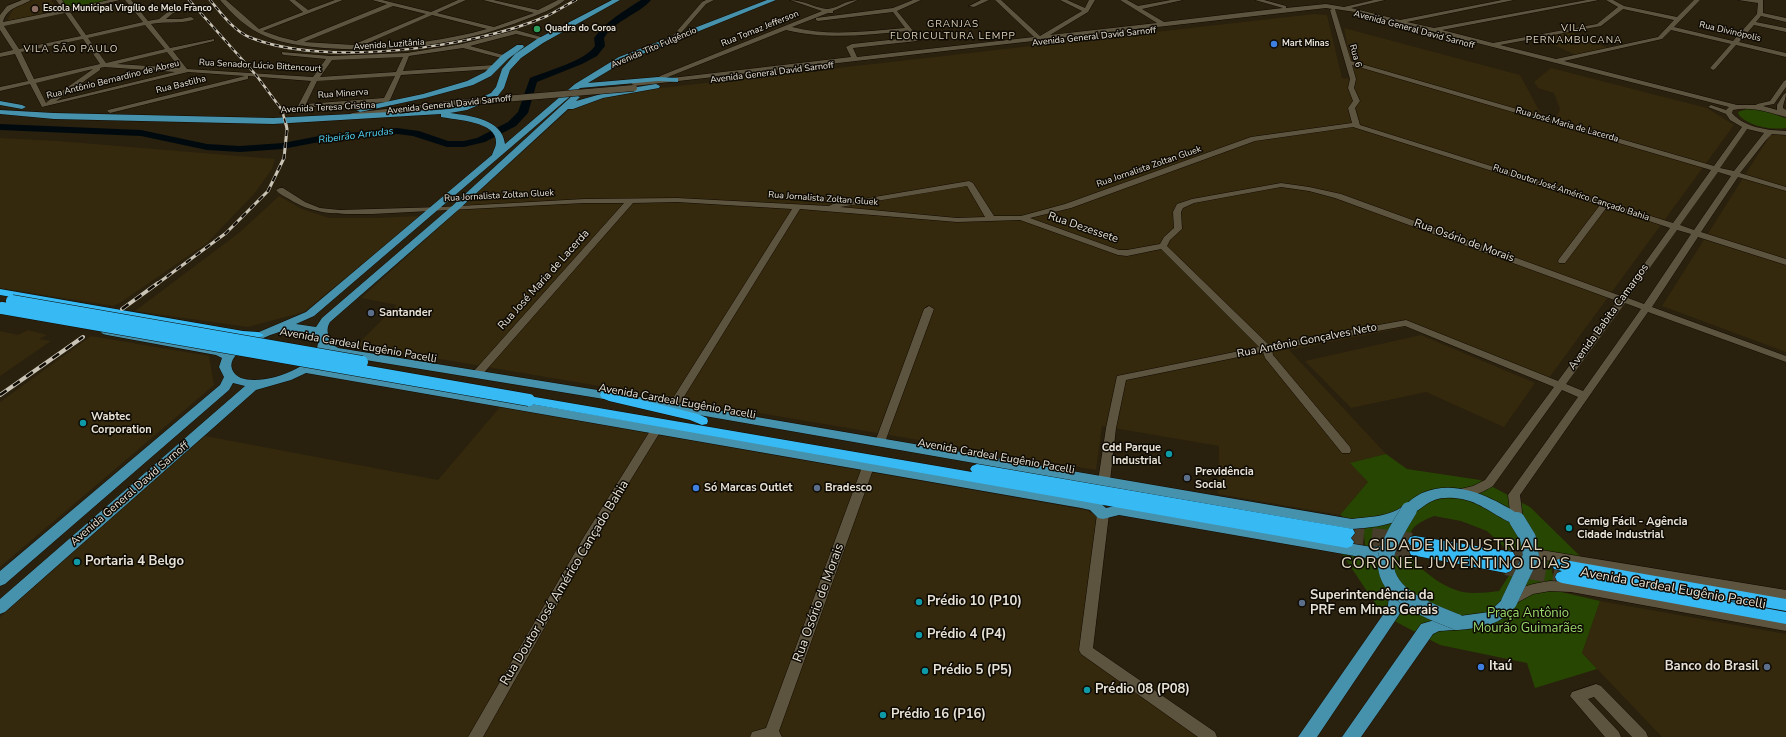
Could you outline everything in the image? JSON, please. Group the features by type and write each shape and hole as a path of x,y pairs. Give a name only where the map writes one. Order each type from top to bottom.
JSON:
{"highway":[{"path":"0,292 258,336"},
{"name":"Avenida Cardeal Eugênio Pacelli","path":"1,307 12,301 532,396 610,413 1348,537 702,421 532,396 1,307"},
{"path":"606,395 613,398 694,417 702,421"},
{"path":"610,413 657,430"},
{"path":"1415,546 1507,562"},
{"name":"Avenida Cardeal Eugênio Pacelli","path":"1786,605 1561,571 1786,618"}],"main road":[{"name":"Avenida Teresa Cristina","path":"4,112 49,116 260,121 421,113 464,108 494,95 500,88 506,69 518,56 541,38 607,0"},
{"name":"Avenida Teresa Cristina","path":"0,103 110,111 259,116 363,109 425,96 464,85 482,78 504,57 617,0"},
{"name":"Avenida Tito Fulgêncio","path":"490,162 578,86 622,60 773,0"},
{"name":"Avenida Tito Fulgêncio","path":"563,110 589,85 616,72 642,54 781,0"},
{"path":"616,72 624,79 635,84"},
{"path":"578,86 635,84 665,80"},
{"path":"421,113 454,116 486,124 500,135 502,141 501,146 490,162 310,314 258,336 236,349 229,357 226,364 226,371 230,377 238,381 262,383 292,375 304,369 315,361 322,353 323,340 321,328 326,320 454,209 563,110 583,101 600,96 665,80"},
{"path":"4,112 42,107 42,112 49,116"},
{"path":"1,307 219,352 229,357"},
{"name":"Avenida Cardeal Eugênio Pacelli","path":"276,329 303,328 314,331 335,351 673,406 1352,524 1387,520 1409,510"},
{"path":"304,369 1081,503 1094,506 1103,514 1119,510 1372,552 1389,551"},
{"name":"Avenida General David Sarnoff","path":"0,580 225,387 230,377"},
{"name":"Avenida General David Sarnoff","path":"0,608 252,387 262,383"},
{"path":"1307,737 1394,611 1397,602 1396,590 1388,571 1386,556 1409,510 1416,502 1427,496 1443,492 1460,493 1498,507 1517,520 1528,538 1531,556 1509,602 1494,617 1477,621 1438,625 1427,629 1351,737"},
{"path":"77,515 104,518"},
{"path":"56,533 80,538"},
{"path":"1396,590 1425,610 1457,622"}],"street":[{"path":"7,3 21,0"},
{"path":"28,0 5,11 1,18 0,25 17,51 33,82 42,107 104,65"},
{"path":"59,0 104,65"},
{"path":"0,25 117,0"},
{"path":"128,0 186,71"},
{"path":"223,0 259,31 296,43 351,47 418,43 467,35 494,28 539,12 562,0"},
{"path":"292,0 307,12"},
{"path":"259,31 340,0"},
{"path":"375,0 494,28"},
{"path":"296,43 402,0"},
{"path":"351,47 463,0"},
{"path":"486,0 539,12"},
{"path":"673,39 704,3 711,0"},
{"path":"793,0 847,16"},
{"name":"Rua Tomaz Jefferson","path":"665,80 855,0"},
{"path":"810,19 894,10 918,0"},
{"path":"972,6 986,0"},
{"path":"998,0 1039,38 1086,11 1092,0"},
{"path":"1063,0 1086,11"},
{"path":"1123,0 1163,23 1175,28"},
{"path":"1137,8 1180,0"},
{"path":"1258,0 1296,9"},
{"path":"1342,9 1382,0"},
{"path":"1399,22 1511,0"},
{"path":"1432,30 1596,0"},
{"path":"1609,0 1622,7 1678,19"},
{"path":"1554,62 1656,40 1660,38 1697,0"},
{"path":"1713,68 1760,14 1760,1 1741,0"},
{"path":"1500,1 1529,12"},
{"path":"1273,4 1294,2 1291,5 1296,9"},
{"name":"Avenida General David Sarnoff","path":"363,109 635,84 1082,32 1090,35 1163,23 1326,6 1432,30 1736,107 1754,106"},
{"path":"1491,45 1599,25 1622,7"},
{"path":"161,20 171,12 181,9"},
{"name":"Avenida General David Sarnoff","path":"665,80 1090,35 1175,28 1296,9 1342,9 1706,106 1728,113 1736,121 1746,126"},
{"path":"894,10 926,51"},
{"name":"Rua 6","path":"1333,10 1353,78 1351,88 1357,100 1351,108 1357,126"},
{"path":"1760,14 1786,20"},
{"path":"0,55 161,20 181,21 191,19"},
{"path":"1753,23 1786,30"},
{"path":"787,28 803,34 827,36 909,29"},
{"name":"Rua Divinópolis","path":"1670,28 1786,55"},
{"name":"Avenida Luzitânia","path":"284,53 330,58 407,55 462,46 516,32 541,38"},
{"path":"855,59 849,47 917,39"},
{"path":"0,89 212,40"},
{"path":"462,46 504,57"},
{"path":"399,74 407,55"},
{"path":"315,79 330,58"},
{"name":"Rua José Maria de Lacerda","path":"1348,62 1786,188"},
{"name":"Rua Senador Lúcio Bittencourt","path":"104,65 315,79 494,67"},
{"name":"Rua Antônio Bernardino de Abreu","path":"42,107 186,71"},
{"name":"Rua Minerva","path":"315,79 301,106 387,100 399,74"},
{"name":"Rua Bastilha","path":"110,111 256,76"},
{"path":"1754,106 1772,103 1786,82"},
{"path":"1786,95 1780,105 1780,109 1786,114"},
{"name":"Avenida General David Sarnoff","path":"329,118 445,102"},
{"path":"1754,106 1786,114"},
{"path":"1728,113 1730,109 1736,107"},
{"name":"Rua Doutor José Américo Cançado Bahia","path":"1357,126 1786,262"},
{"name":"Rua Jornalista Zoltan Gluek","path":"280,190 302,204 319,210 372,212 454,209 584,201 677,200 820,208 957,220 1021,218 1068,206 1254,139 1357,126"},
{"path":"1746,126 1770,132 1786,133"},
{"name":"Avenida Babita Camargos","path":"1460,493 1476,490 1489,483 1624,298 1746,126"},
{"path":"1517,520 1514,495 1647,307 1736,174 1763,138 1770,132"},
{"path":"820,208 969,183 991,219"},
{"name":"Rua Osório de Morais","path":"1163,246 1167,239 1178,229 1177,212 1180,206 1192,201 1281,185 1295,187 1338,196 1624,298 1786,359"},
{"name":"Rua José Maria de Lacerda","path":"477,374 630,201"},
{"path":"1562,261 1605,204"},
{"path":"673,406 797,207"},
{"name":"Rua Dezessete","path":"1021,218 1118,252 1163,246"},
{"path":"1163,246 1267,348 1268,356 1346,450"},
{"path":"880,442 930,309"},
{"name":"Rua Antônio Gonçalves Neto","path":"1104,481 1111,428 1121,378 1267,348 1406,323 1584,395"},
{"name":"Rua Doutor José Américo Cançado Bahia","path":"475,737 589,538 657,430"},
{"name":"Rua Osório de Morais","path":"768,736 868,467"},
{"path":"1103,514 1086,650 1210,737"},
{"name":"Avenida Cardeal Eugênio Pacelli","path":"1531,556 1553,556 1786,595"},
{"name":"Avenida Cardeal Eugênio Pacelli","path":"1509,602 1530,589 1554,586 1571,587 1786,626"},
{"path":"1614,737 1577,696 1596,690 1641,737"}],"shaded area":[{"name":"Escola Municipal Virgílio de Melo Franco","path":"34,0 51,0 58,11 7,21 14,7"},
{"path":"1314,14 1327,15 1342,78 1354,79 1344,28 1520,75 1541,114 1556,118 1560,109 1554,93 1538,88 1534,82 1551,68 1707,108 1734,125 1546,382 1406,327 1289,350 1386,454 1351,463 1368,482 1340,515 1218,494 1219,446 1102,426 1096,470 357,345 397,305 361,298 570,109 617,93"},
{"path":"1571,32 1610,49 1576,55 1538,38"},
{"path":"1771,134 1786,135 1786,352 1662,306"},
{"path":"0,138 58,141 275,159 272,169 254,194 207,243 120,303 113,306 0,288"},
{"path":"279,196 302,209 329,218 420,216 304,312 248,327 135,311 240,232"},
{"path":"28,330 47,335 39,339 51,341 0,376 0,331 18,335"},
{"path":"1421,335 1535,383 1504,427 1426,392 1351,408 1305,361"},
{"name":"Wabtec Corporation","path":"91,336 209,356 214,385 0,567 0,402"},
{"path":"500,407 1086,510 1098,517 1080,652 1200,737 0,737 0,617 205,436 438,480"},
{"path":"1600,601 1786,634 1786,737 1662,737 1582,653"}],"green space":[{"path":"62,0 115,0 69,9"},
{"path":"1747,109 1762,110 1785,118 1786,128 1767,128 1755,125 1739,115 1738,112"},
{"name":"Praça Antônio Mourão Guimarães","path":"1386,454 1407,469 1480,480 1530,507 1582,558 1549,559 1557,591 1600,601 1582,653 1597,669 1535,688 1527,663 1440,645 1383,615 1340,551 1366,554 1363,527 1340,515 1368,482 1350,463","holes":["1434,516 1461,521 1487,531 1506,549 1510,574 1499,591 1474,593 1455,590 1430,576 1409,556 1410,535 1412,530 1419,523"]}],"waterway":[{"name":"Ribeirão Arrudas","path":"0,127 141,133 207,147 240,149 283,146 319,139 397,131 415,133 447,144 464,144 481,140 512,124 523,113 533,80 579,62 594,54 600,46 599,38 603,32 616,20 647,0"}],"tunnel":[{"path":"1348,533 1415,541"},
{"path":"1347,542 1416,551"},
{"path":"1508,556 1559,565"},
{"path":"1506,567 1562,577"}],"railway":[{"path":"189,0 256,75 282,110 286,125"},
{"path":"210,0 233,26 249,37 280,46 317,51 357,52 399,50 440,45 480,37 516,27 547,16 576,0"},
{"path":"157,284 226,233 268,191 284,158 287,129 286,124"},
{"path":"122,309 158,283"},
{"path":"0,395 83,337"}],"place":[{"name":"Escola Municipal Virgílio de Melo Franco","path":"35,9"},
{"name":"Quadra do Coroa","path":"537,29"},
{"name":"Mart Minas","path":"1274,44"},
{"name":"Santander","path":"371,313"},
{"name":"Wabtec Corporation","path":"83,423"},
{"name":"Cdd Parque Industrial","path":"1169,454"},
{"name":"Previdência Social","path":"1187,478"},
{"name":"Só Marcas Outlet","path":"696,488"},
{"name":"Bradesco","path":"817,488"},
{"name":"Cemig Fácil - Agência Cidade Industrial","path":"1569,528"},
{"name":"Portaria 4 Belgo","path":"77,562"},
{"name":"Prédio 10 (P10)","path":"919,602"},
{"name":"Superintendência da PRF em Minas Gerais","path":"1302,603"},
{"name":"Prédio 4 (P4)","path":"919,635"},
{"name":"Itaú","path":"1481,667"},
{"name":"Banco do Brasil","path":"1767,667"},
{"name":"Prédio 5 (P5)","path":"925,671"},
{"name":"Prédio 08 (P08)","path":"1087,690"},
{"name":"Prédio 16 (P16)","path":"883,715"}],"district":[{"name":"GRANJAS FLORICULTURA LEMPP","path":"953,30"},
{"name":"VILA PERNAMBUCANA","path":"1574,34"},
{"name":"VILA SÃO PAULO","path":"71,50"},
{"name":"CIDADE INDUSTRIAL CORONEL JUVENTINO DIAS","path":"1456,555"}]}
